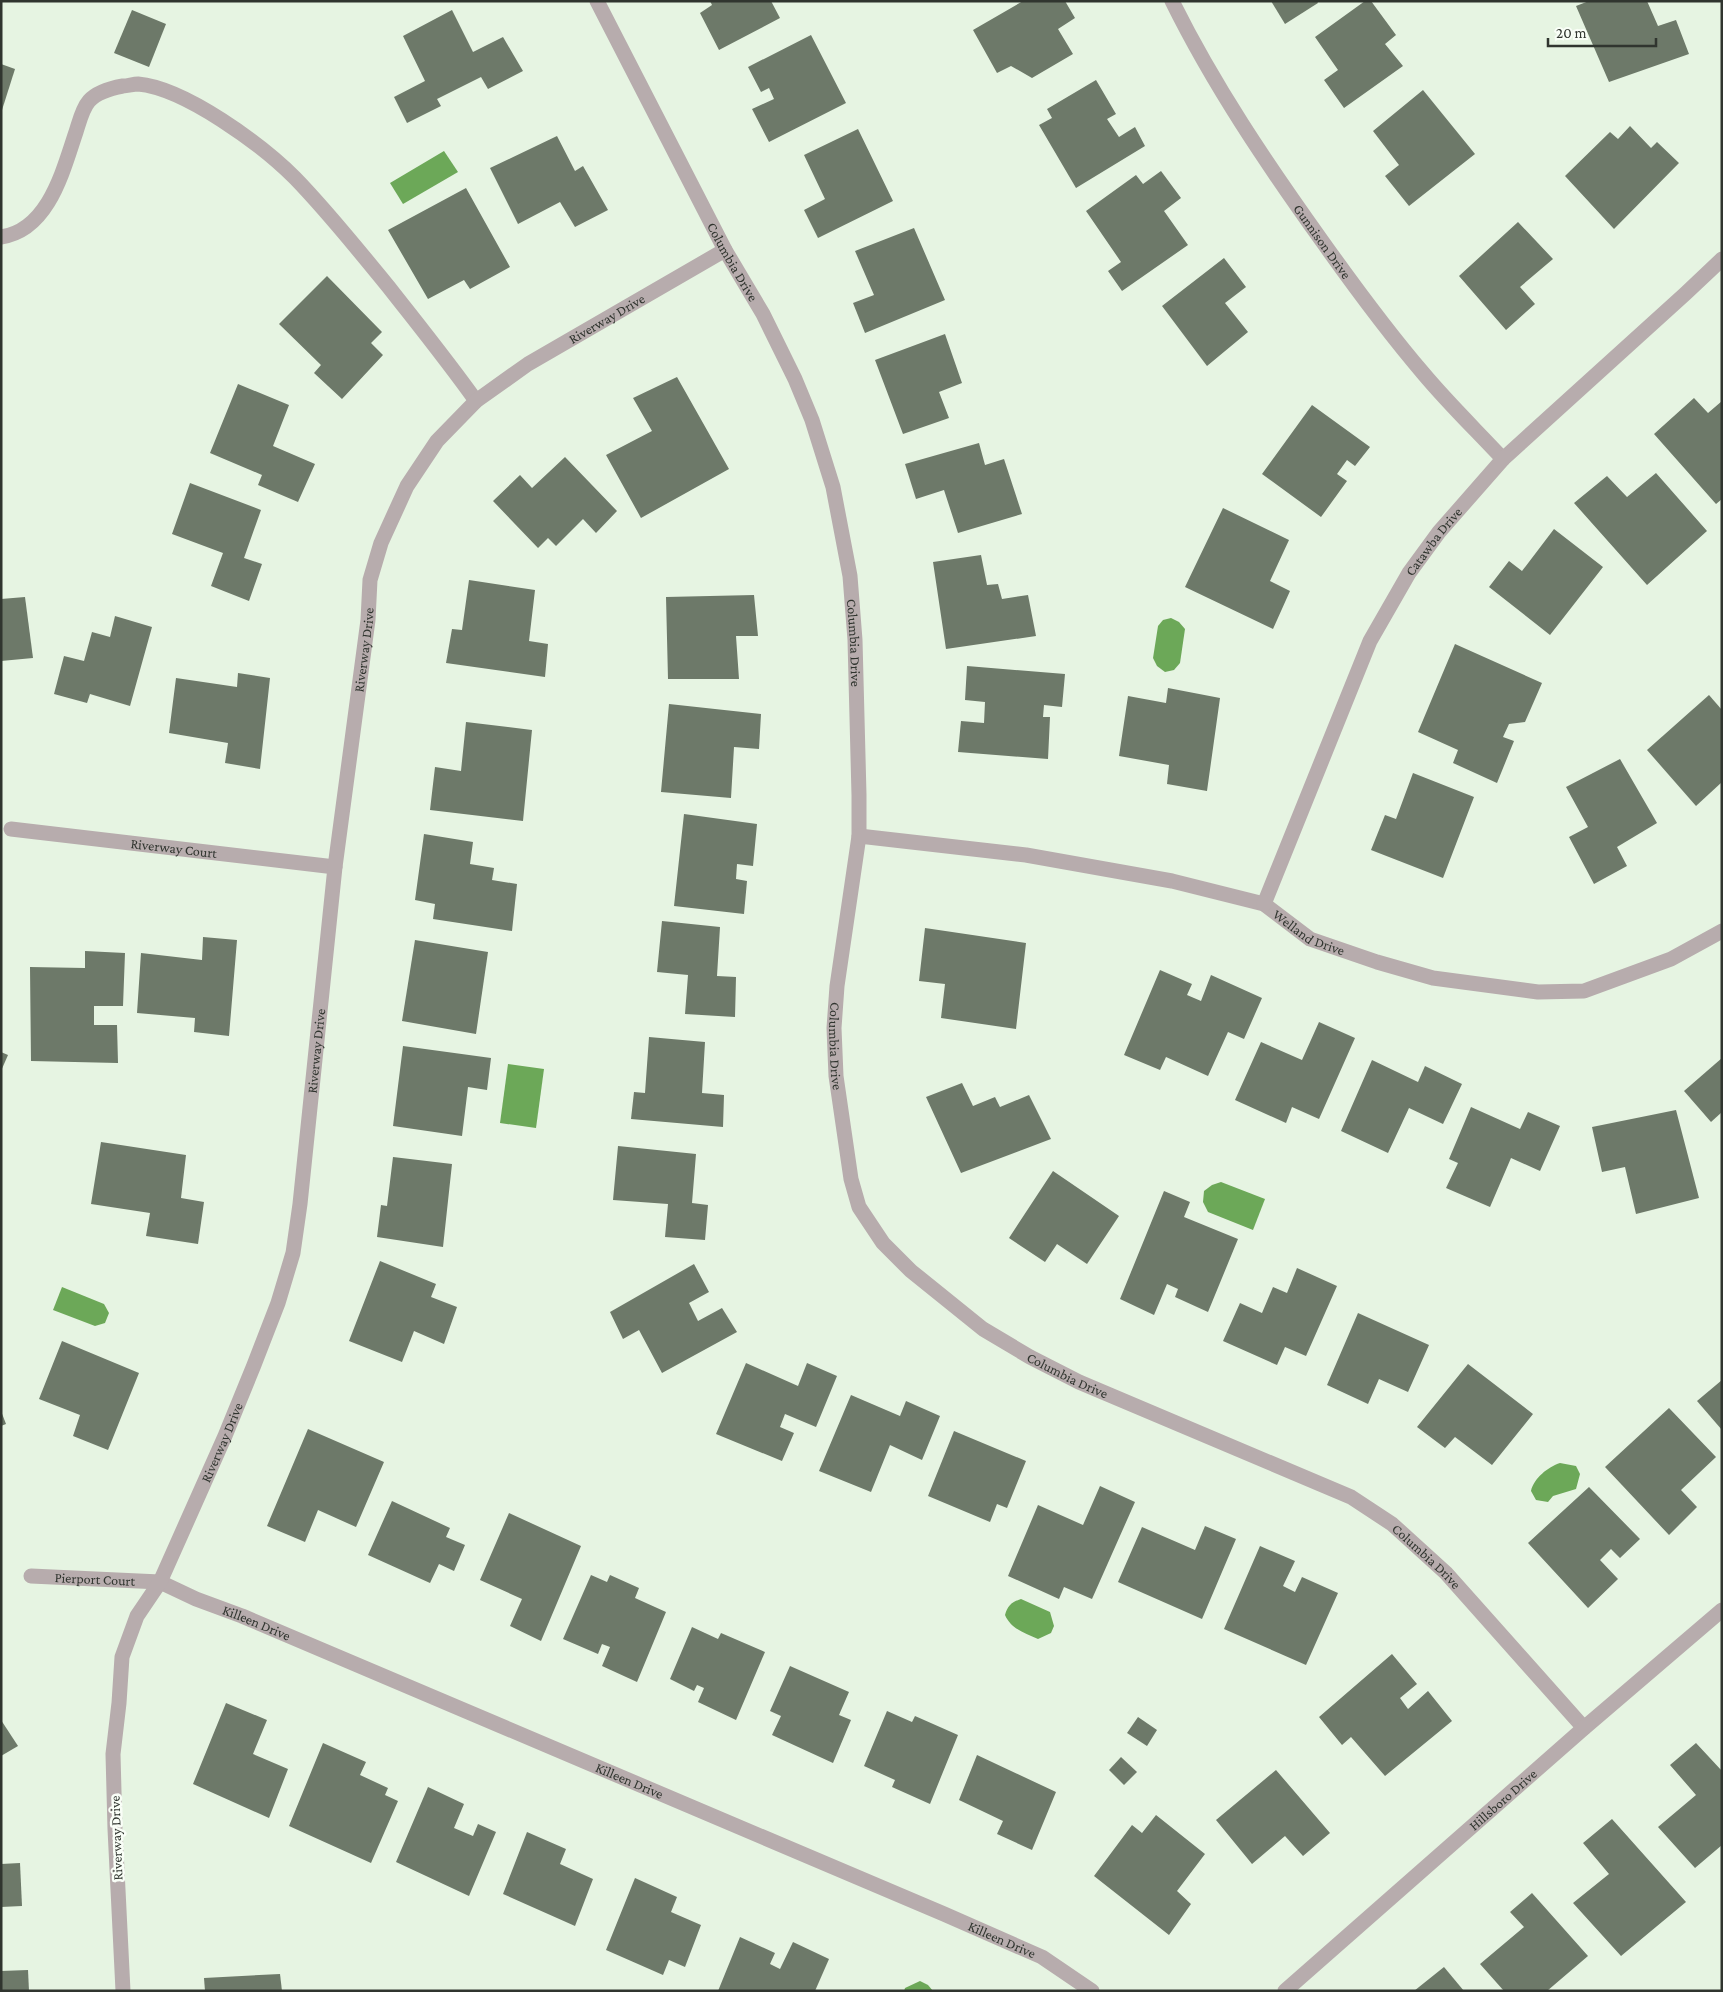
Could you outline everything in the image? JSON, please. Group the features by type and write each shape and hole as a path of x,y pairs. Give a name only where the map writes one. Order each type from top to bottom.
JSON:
{"street":[{"name":"Columbia Drive","path":"597,1 725,250 763,314 795,379 812,420 833,487 850,576 856,640 860,836 837,986 834,1028 836,1076 851,1179 859,1207 883,1243 911,1271 983,1329 1030,1357 1079,1382 1350,1497 1392,1524 1446,1573 1584,1728"},
{"name":"Gunnison Drive","path":"1172,1 1189,37 1236,115 1290,197 1354,285 1423,373 1503,459"},
{"path":"1,238 28,226 43,210 56,188 81,117 89,100 111,88 138,84 167,91 195,104 229,125 294,177 366,259 438,349 476,401"},
{"name":"Riverway Drive","path":"123,1991 113,1754 122,1657 137,1616 160,1582 225,1436 278,1303 293,1253 300,1204 335,867 368,620 370,580 381,543 407,486 432,449 476,401 528,364 725,250"},
{"name":"Catawba Drive","path":"1264,904 1370,641 1409,573 1439,532 1503,459 1722,259"},
{"name":"Riverway Court","path":"11,829 335,867"},
{"name":"Welland Drive","path":"860,836 1036,857 1172,880 1264,904 1310,939 1376,962 1433,978 1538,992 1584,991 1627,977 1671,959 1722,932"},
{"name":"Pierport Court","path":"31,1576 160,1582"},
{"name":"Killeen Drive","path":"160,1582 196,1599 242,1616 1042,1957 1092,1991"},
{"name":"Hillsboro Drive","path":"1286,1991 1584,1728 1722,1610"}],"shaded area":[{"path":"444,151 458,172 403,204 390,183"},
{"path":"1171,618 1179,622 1185,629 1180,663 1174,670 1165,672 1157,666 1153,658 1158,626 1163,620"},
{"path":"508,1064 544,1069 536,1128 500,1123"},
{"path":"1221,1182 1265,1199 1253,1230 1208,1212 1203,1202 1204,1191 1212,1185"},
{"path":"62,1287 104,1304 109,1313 105,1323 95,1326 53,1310"},
{"path":"1560,1463 1576,1466 1580,1474 1576,1489 1553,1496 1548,1502 1536,1500 1531,1491 1538,1477 1546,1470"},
{"path":"1021,1599 1050,1612 1054,1626 1051,1633 1038,1639 1011,1624 1005,1615 1006,1612 1011,1604"},
{"path":"920,1981 928,1985 933,1991 904,1991 905,1988"}],"building":[{"path":"710,1 771,1 780,18 719,50 700,13 712,5"},
{"path":"1023,1 1065,1 1075,18 1058,29 1073,54 1032,78 1011,66 997,73 973,30"},
{"path":"1271,1 1317,1 1318,3 1285,24"},
{"path":"1365,1 1371,1 1396,35 1385,44 1403,66 1344,108 1324,80 1338,70 1315,37"},
{"path":"1589,1 1647,1 1658,26 1676,20 1689,54 1609,82 1576,6"},
{"path":"132,10 166,24 149,67 114,53"},
{"path":"452,10 473,52 503,37 523,71 488,89 481,77 437,99 441,106 407,123 394,97 425,81 403,36"},
{"path":"811,35 846,103 769,142 752,109 774,99 769,88 761,92 748,67"},
{"path":"1,64 15,69 2,110 1,110"},
{"path":"1096,80 1116,114 1107,119 1119,137 1135,127 1145,146 1076,188 1039,125 1052,118 1047,109"},
{"path":"1423,90 1475,154 1409,206 1385,176 1399,165 1373,131"},
{"path":"1630,126 1651,148 1657,142 1679,163 1614,229 1565,176 1610,132 1618,139"},
{"path":"858,129 893,201 818,238 804,210 825,199 804,155"},
{"path":"557,136 575,171 583,166 608,210 575,227 560,202 518,224 490,168"},
{"path":"1161,171 1181,198 1164,211 1188,245 1122,291 1108,271 1121,262 1086,211 1136,175 1143,184"},
{"path":"466,188 510,267 470,289 464,280 428,299 388,230"},
{"path":"1518,222 1553,259 1520,287 1535,304 1506,330 1459,276"},
{"path":"914,228 945,300 865,333 853,303 874,295 855,251"},
{"path":"1224,258 1246,287 1225,303 1248,332 1207,366 1162,306"},
{"path":"327,276 382,332 371,343 383,355 342,399 314,373 321,365 279,324"},
{"path":"945,334 962,383 939,392 949,418 903,434 875,360"},
{"path":"677,377 729,469 641,518 606,455 652,431 633,398"},
{"path":"238,384 289,405 273,446 315,464 298,502 258,485 262,475 210,453"},
{"path":"1694,398 1708,413 1722,401 1722,499 1716,504 1654,434"},
{"path":"1312,405 1370,447 1355,466 1347,460 1337,474 1347,481 1321,517 1262,474"},
{"path":"979,443 985,465 1004,459 1022,514 958,533 944,490 916,499 905,464"},
{"path":"565,457 617,511 596,533 583,519 556,546 548,538 538,548 493,501 520,475 532,488"},
{"path":"1656,473 1707,531 1647,585 1574,503 1607,476 1627,497"},
{"path":"190,483 261,510 244,558 262,564 249,601 211,586 223,553 172,534"},
{"path":"1223,508 1289,540 1270,581 1290,591 1273,629 1185,587"},
{"path":"1554,529 1603,567 1550,635 1489,587 1509,561 1522,571"},
{"path":"981,555 987,585 998,584 1002,599 1028,595 1036,636 946,649 933,562"},
{"path":"469,580 535,590 529,641 548,644 545,677 446,663 452,629 462,630"},
{"path":"754,595 758,636 736,636 739,679 668,679 666,597"},
{"path":"25,597 33,658 1,661 1,599"},
{"path":"115,616 152,627 130,706 90,694 87,703 54,694 64,656 84,661 92,632 110,637"},
{"path":"1455,644 1542,683 1525,722 1509,724 1503,737 1514,741 1497,783 1453,763 1458,750 1418,732"},
{"path":"967,666 1065,674 1062,707 1044,705 1043,717 1050,717 1048,759 958,752 961,721 984,723 985,702 965,700"},
{"path":"238,673 270,678 260,769 225,763 228,743 169,733 176,678 237,687"},
{"path":"1168,688 1220,698 1207,791 1167,784 1169,765 1119,756 1128,696 1166,703"},
{"path":"1709,695 1722,710 1722,782 1696,806 1647,750"},
{"path":"669,704 761,714 759,749 734,747 731,798 661,792"},
{"path":"466,722 532,730 523,821 430,810 435,767 461,771"},
{"path":"1620,759 1657,823 1617,847 1627,866 1594,884 1569,837 1588,827 1566,787"},
{"path":"1413,773 1474,797 1443,878 1371,850 1385,815 1396,819"},
{"path":"684,814 757,824 753,866 737,864 736,879 747,881 744,914 674,906"},
{"path":"424,834 473,842 470,864 494,868 492,880 517,884 512,931 433,919 435,904 415,900"},
{"path":"662,921 720,927 717,976 736,977 735,1017 685,1014 688,975 657,972"},
{"path":"925,928 1026,943 1016,1029 941,1018 945,984 919,981"},
{"path":"203,937 237,940 229,1036 194,1032 195,1018 137,1013 141,953 202,960"},
{"path":"415,940 488,952 476,1034 402,1021"},
{"path":"85,951 125,953 123,1006 94,1006 94,1025 117,1025 118,1063 31,1061 30,967 85,968"},
{"path":"1160,970 1192,984 1187,995 1201,1001 1211,975 1262,998 1244,1039 1228,1032 1208,1076 1166,1057 1160,1070 1124,1055"},
{"path":"1319,1022 1355,1038 1319,1119 1292,1107 1286,1123 1235,1100 1261,1042 1302,1060"},
{"path":"649,1037 705,1042 702,1093 724,1095 723,1127 631,1119 634,1092 645,1093"},
{"path":"403,1046 491,1058 487,1090 468,1087 462,1136 393,1126"},
{"path":"1,1052 8,1055 1,1071"},
{"path":"1722,1058 1722,1112 1711,1122 1684,1091"},
{"path":"1372,1060 1418,1082 1425,1066 1462,1084 1443,1124 1409,1108 1388,1153 1341,1131"},
{"path":"962,1083 973,1106 995,1097 1000,1107 1029,1095 1051,1139 961,1173 926,1097"},
{"path":"1471,1107 1520,1129 1528,1112 1560,1126 1540,1171 1511,1158 1490,1207 1446,1188 1458,1163 1449,1159"},
{"path":"1676,1110 1699,1198 1636,1214 1625,1167 1602,1172 1592,1127"},
{"path":"101,1142 186,1155 181,1198 204,1202 198,1244 146,1236 150,1213 91,1204"},
{"path":"618,1146 696,1154 692,1203 708,1205 705,1240 665,1237 668,1204 613,1200"},
{"path":"393,1157 452,1164 443,1247 377,1237 381,1205 387,1206"},
{"path":"1053,1171 1119,1216 1087,1264 1057,1244 1045,1262 1009,1238"},
{"path":"1164,1191 1190,1202 1184,1217 1238,1239 1208,1312 1175,1297 1178,1289 1167,1284 1154,1315 1120,1299"},
{"path":"380,1261 436,1284 431,1297 457,1307 444,1344 414,1331 402,1362 349,1341"},
{"path":"694,1264 709,1292 689,1303 698,1321 722,1308 737,1332 662,1373 639,1330 623,1339 610,1312"},
{"path":"1297,1268 1337,1286 1306,1356 1285,1347 1277,1365 1223,1341 1240,1303 1262,1313 1273,1287 1287,1293"},
{"path":"1358,1313 1429,1345 1408,1392 1379,1379 1368,1404 1327,1385"},
{"path":"62,1341 139,1373 108,1450 73,1436 80,1415 39,1399"},
{"path":"746,1363 798,1386 807,1363 837,1376 816,1427 785,1414 780,1427 794,1433 782,1461 716,1434"},
{"path":"1468,1364 1533,1414 1492,1465 1455,1437 1445,1448 1417,1427"},
{"path":"1722,1380 1722,1430 1697,1401"},
{"path":"851,1395 900,1416 906,1401 940,1416 922,1460 890,1445 871,1492 819,1471"},
{"path":"1669,1408 1716,1457 1681,1490 1697,1507 1669,1535 1605,1467"},
{"path":"1,1411 6,1424 1,1426"},
{"path":"308,1429 384,1462 356,1527 318,1510 305,1542 267,1526"},
{"path":"954,1431 1026,1461 1007,1508 997,1504 990,1522 928,1496"},
{"path":"1100,1486 1135,1502 1092,1599 1064,1587 1059,1599 1008,1576 1038,1505 1083,1525"},
{"path":"1589,1487 1640,1539 1620,1558 1611,1549 1600,1560 1618,1579 1588,1608 1528,1543"},
{"path":"392,1501 450,1528 446,1537 465,1545 454,1571 439,1564 430,1583 368,1555"},
{"path":"509,1513 581,1546 541,1641 510,1626 522,1599 480,1580"},
{"path":"1205,1526 1236,1539 1202,1619 1118,1582 1142,1527 1195,1550"},
{"path":"1260,1546 1295,1561 1283,1586 1295,1592 1302,1577 1338,1593 1306,1665 1224,1629"},
{"path":"591,1575 607,1582 610,1575 639,1588 635,1598 666,1612 637,1682 602,1666 610,1647 602,1644 598,1654 563,1639"},
{"path":"692,1627 718,1639 721,1633 765,1652 736,1720 698,1702 704,1688 697,1685 694,1691 670,1679"},
{"path":"1392,1654 1417,1684 1400,1698 1408,1709 1428,1691 1452,1721 1385,1776 1351,1737 1342,1745 1319,1717"},
{"path":"790,1666 849,1692 839,1715 851,1720 833,1763 772,1735 781,1716 770,1711"},
{"path":"226,1703 267,1720 253,1754 288,1769 269,1818 193,1784"},
{"path":"887,1711 912,1722 915,1716 958,1735 930,1804 892,1787 895,1780 864,1766"},
{"path":"1138,1717 1157,1730 1147,1746 1127,1733"},
{"path":"1,1720 18,1746 1,1756"},
{"path":"323,1743 366,1762 360,1775 388,1788 385,1795 398,1801 371,1863 289,1826"},
{"path":"1696,1743 1722,1771 1722,1845 1695,1868 1658,1827 1696,1795 1670,1765"},
{"path":"977,1755 1056,1792 1032,1850 997,1834 1003,1821 959,1800"},
{"path":"1121,1757 1137,1772 1124,1785 1109,1770"},
{"path":"1276,1770 1330,1833 1303,1856 1285,1836 1252,1864 1216,1820"},
{"path":"428,1787 464,1804 454,1828 473,1836 478,1824 496,1832 469,1896 396,1862"},
{"path":"1156,1815 1205,1854 1177,1891 1191,1904 1169,1935 1094,1876 1132,1825 1142,1833"},
{"path":"1612,1819 1686,1902 1621,1956 1573,1903 1609,1874 1583,1843"},
{"path":"527,1832 566,1849 560,1864 593,1879 575,1926 503,1894"},
{"path":"20,1863 22,1906 1,1907 1,1864"},
{"path":"635,1878 677,1897 671,1912 701,1925 685,1967 669,1960 663,1975 606,1950"},
{"path":"1532,1893 1588,1956 1547,1991 1504,1991 1480,1964 1524,1927 1510,1912"},
{"path":"740,1937 775,1953 770,1964 780,1969 793,1942 829,1959 815,1991 718,1991"},
{"path":"1444,1967 1464,1991 1414,1991"},
{"path":"28,1970 29,1991 1,1991 1,1971"},
{"path":"280,1974 282,1991 205,1991 204,1978"}]}
